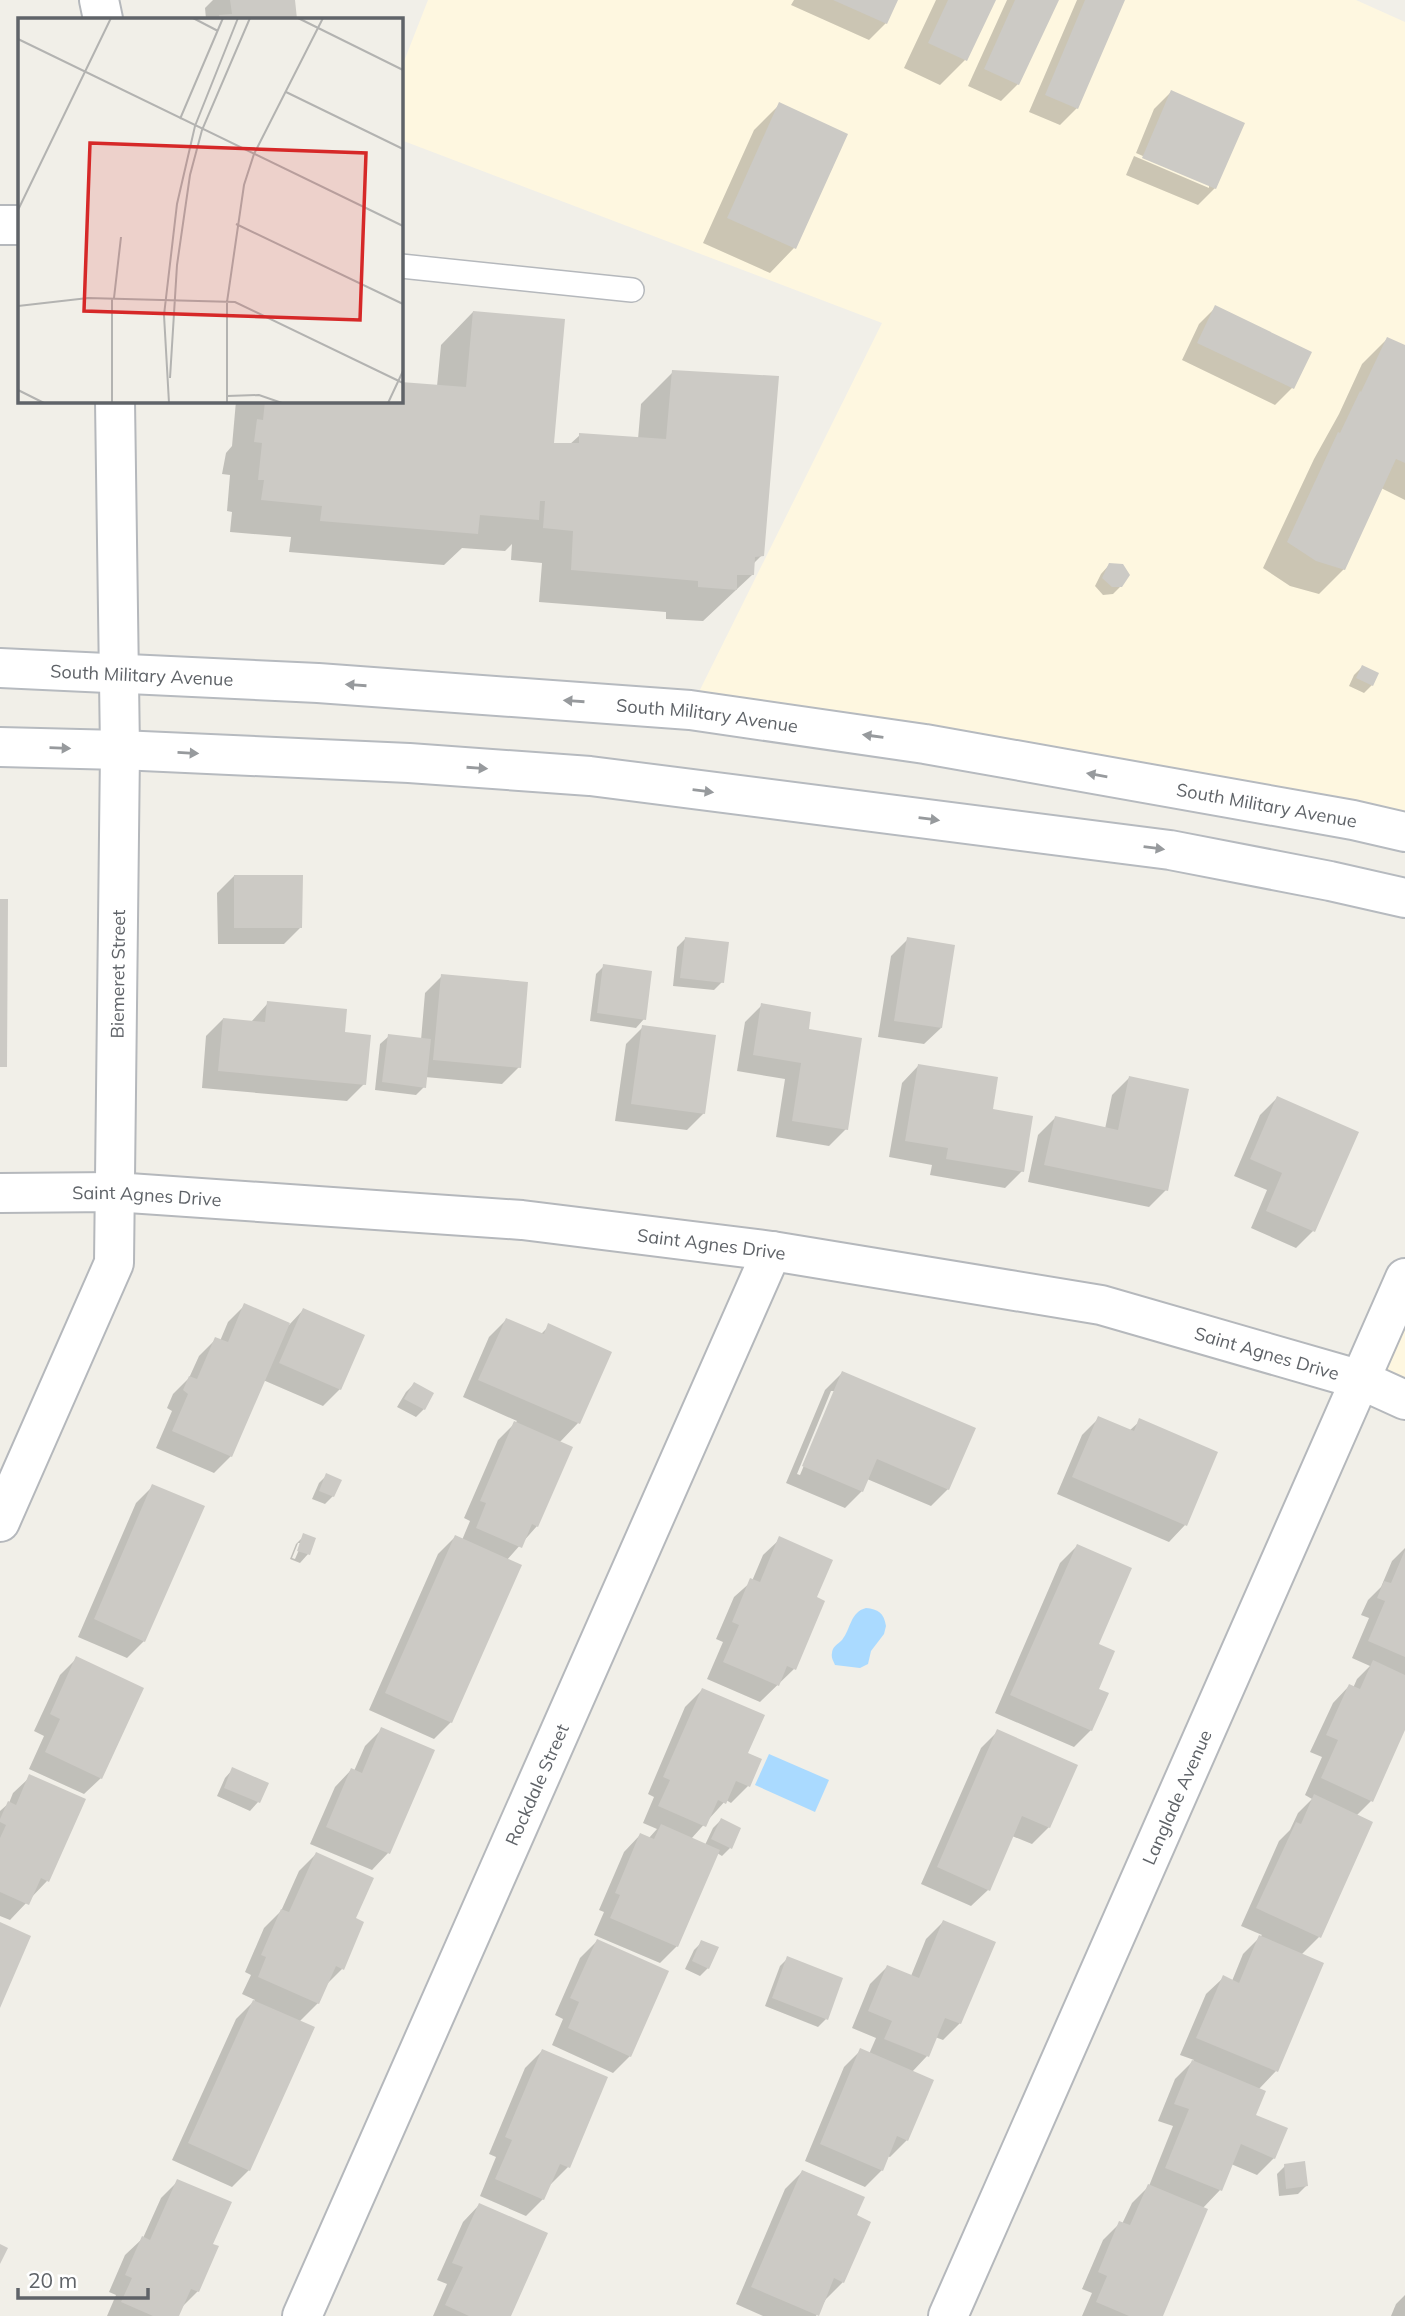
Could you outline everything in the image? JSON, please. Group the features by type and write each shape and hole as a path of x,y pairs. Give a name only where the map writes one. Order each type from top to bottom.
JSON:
{"street":[{"path":"99,0 103,18"},
{"path":"0,225 18,225"},
{"name":"Biemeret Street","path":"0,1522 114,1264 120,750 115,402"},
{"name":"South Military Avenue","path":"0,668 424,689 690,710 925,744 1353,820 1405,832"},
{"path":"0,747 409,763 590,776 1170,850 1405,898"},
{"name":"Saint Agnes Drive","path":"0,1193 114,1192 522,1220 772,1251 1101,1305 1362,1380 1405,1400"},
{"name":"Rockdale Street","path":"302,2316 772,1251"},
{"name":"Langlade Avenue","path":"948,2316 1405,1278"}],"lane":[{"path":"402,266 632,290"}],"shaded area":[{"path":"428,0 1356,0 1405,22 1405,832 690,710 882,323 402,140 402,66"},
{"path":"1405,1278 1405,1400 1361,1380"}],"water":[{"path":"866,1608 880,1612 886,1626 884,1634 871,1651 868,1664 860,1668 835,1665 833,1649 845,1636 857,1613"},
{"path":"769,1754 829,1780 815,1812 755,1785"}],"building":[{"path":"230,0 295,0 297,18 220,18 219,15 232,14"},
{"path":"833,0 898,0 887,24"},
{"path":"948,0 996,0 967,61 928,43"},
{"path":"1015,0 1059,0 1019,85 984,69"},
{"path":"1085,0 1125,0 1078,109 1045,95"},
{"path":"1171,90 1245,123 1216,189 1142,158"},
{"path":"779,102 848,134 796,249 727,218"},
{"path":"1215,305 1312,352 1294,389 1197,343"},
{"path":"473,311 565,319 554,443 579,443 579,433 666,439 672,370 779,376 764,556 755,557 754,575 737,575 737,590 698,587 698,581 571,570 573,531 543,528 545,501 540,501 539,520 480,515 478,534 320,521 322,506 261,500 264,480 258,480 262,443 254,442 257,419 263,420 265,402 402,402 402,382 466,387"},
{"path":"1387,337 1405,345 1405,463 1396,459 1345,570 1316,561 1287,542 1338,432 1340,433"},
{"path":"1109,563 1123,564 1130,575 1122,587 1112,587 1102,578"},
{"path":"1362,665 1379,673 1373,686 1356,678"},
{"path":"234,875 303,875 302,928 234,928"},
{"path":"0,899 8,899 7,1067 0,1067"},
{"path":"685,937 729,942 724,983 680,978"},
{"path":"907,937 955,945 942,1028 894,1021"},
{"path":"603,964 652,971 646,1020 597,1013"},
{"path":"441,974 528,982 521,1068 433,1060"},
{"path":"267,1001 347,1009 345,1032 371,1035 366,1085 218,1071 223,1018 265,1022"},
{"path":"761,1003 811,1012 809,1029 862,1038 848,1130 792,1121 801,1063 753,1055"},
{"path":"642,1025 716,1035 705,1114 631,1104"},
{"path":"388,1034 431,1039 426,1088 382,1082"},
{"path":"918,1064 998,1077 993,1109 1033,1116 1024,1172 946,1159 948,1148 905,1141"},
{"path":"1129,1076 1189,1089 1168,1191 1044,1165 1055,1116 1118,1130"},
{"path":"1277,1096 1359,1132 1315,1232 1266,1211 1282,1173 1250,1159"},
{"path":"244,1303 290,1323 232,1457 172,1431 188,1394 183,1390 189,1376 197,1379 215,1337 228,1342"},
{"path":"303,1308 365,1335 341,1390 279,1363"},
{"path":"506,1318 544,1334 548,1323 612,1352 580,1424 478,1380"},
{"path":"842,1371 976,1428 949,1490 877,1459 863,1492 802,1466"},
{"path":"414,1382 434,1393 425,1410 404,1399"},
{"path":"1098,1416 1134,1431 1139,1418 1218,1452 1187,1526 1072,1477"},
{"path":"514,1421 573,1447 538,1527 532,1524 522,1548 476,1528 486,1503 480,1501"},
{"path":"326,1473 342,1480 334,1497 319,1491"},
{"path":"152,1484 205,1506 145,1642 94,1619"},
{"path":"303,1533 316,1538 310,1555 297,1551"},
{"path":"455,1535 522,1565 452,1723 385,1693"},
{"path":"779,1536 833,1560 817,1597 825,1601 796,1670 787,1666 779,1686 723,1662 739,1625 732,1622 750,1578 760,1582"},
{"path":"1077,1544 1132,1568 1099,1644 1115,1651 1099,1689 1109,1693 1092,1731 1010,1695"},
{"path":"1405,1550 1405,1657 1368,1641 1385,1601 1377,1598 1384,1581 1391,1583"},
{"path":"76,1656 144,1688 102,1779 45,1752 60,1719 50,1714"},
{"path":"1373,1660 1405,1675 1405,1730 1373,1802 1321,1778 1338,1740 1326,1735 1349,1684 1360,1689"},
{"path":"702,1688 765,1715 748,1753 762,1759 750,1787 736,1781 726,1804 718,1800 706,1827 658,1806 670,1780 663,1777"},
{"path":"381,1727 435,1750 390,1854 326,1827 351,1768 362,1773"},
{"path":"997,1729 1078,1765 1050,1828 1022,1816 990,1891 937,1867"},
{"path":"232,1767 269,1783 260,1803 224,1788"},
{"path":"29,1774 86,1799 49,1882 41,1878 29,1905 0,1892 0,1838 6,1825 0,1822 0,1819 8,1801 16,1805"},
{"path":"1314,1794 1373,1822 1321,1938 1256,1908 1296,1822 1301,1824"},
{"path":"721,1818 741,1828 732,1849 711,1839"},
{"path":"661,1824 720,1850 678,1947 610,1918 620,1895 615,1893 640,1833 654,1839"},
{"path":"316,1852 374,1878 356,1918 364,1922 344,1970 336,1966 319,2004 258,1977 266,1957 261,1955 281,1909 289,1912"},
{"path":"943,1920 996,1942 961,2024 945,2018 929,2057 884,2039 892,2021 868,2011 887,1965 919,1978"},
{"path":"0,1922 31,1936 0,2008"},
{"path":"1259,1935 1324,1963 1278,2072 1196,2038 1223,1975 1239,1983"},
{"path":"597,1939 669,1971 631,2057 568,2028 579,2002 570,1998"},
{"path":"701,1940 719,1947 709,1969 692,1961"},
{"path":"787,1956 843,1978 828,2020 772,1998"},
{"path":"253,2000 315,2027 250,2171 188,2143"},
{"path":"860,2048 934,2080 908,2141 897,2136 883,2171 820,2144"},
{"path":"542,2049 608,2077 570,2168 560,2164 544,2200 495,2179 512,2140 505,2137"},
{"path":"1192,2060 1266,2091 1256,2115 1288,2128 1275,2159 1241,2144 1222,2191 1165,2168 1189,2109 1174,2104"},
{"path":"1305,2161 1308,2186 1286,2189 1284,2164"},
{"path":"802,2170 865,2197 857,2215 871,2222 844,2283 834,2278 819,2316 751,2287"},
{"path":"177,2179 232,2202 213,2244 219,2246 199,2292 191,2289 179,2316 153,2316 121,2302 132,2278 125,2275 142,2236 150,2240"},
{"path":"1148,2184 1208,2209 1163,2316 1129,2316 1096,2302 1107,2276 1098,2272 1119,2221 1130,2225"},
{"path":"479,2203 548,2233 511,2316 469,2316 445,2305 463,2267 452,2263"},
{"path":"0,2244 8,2248 0,2264"}]}
